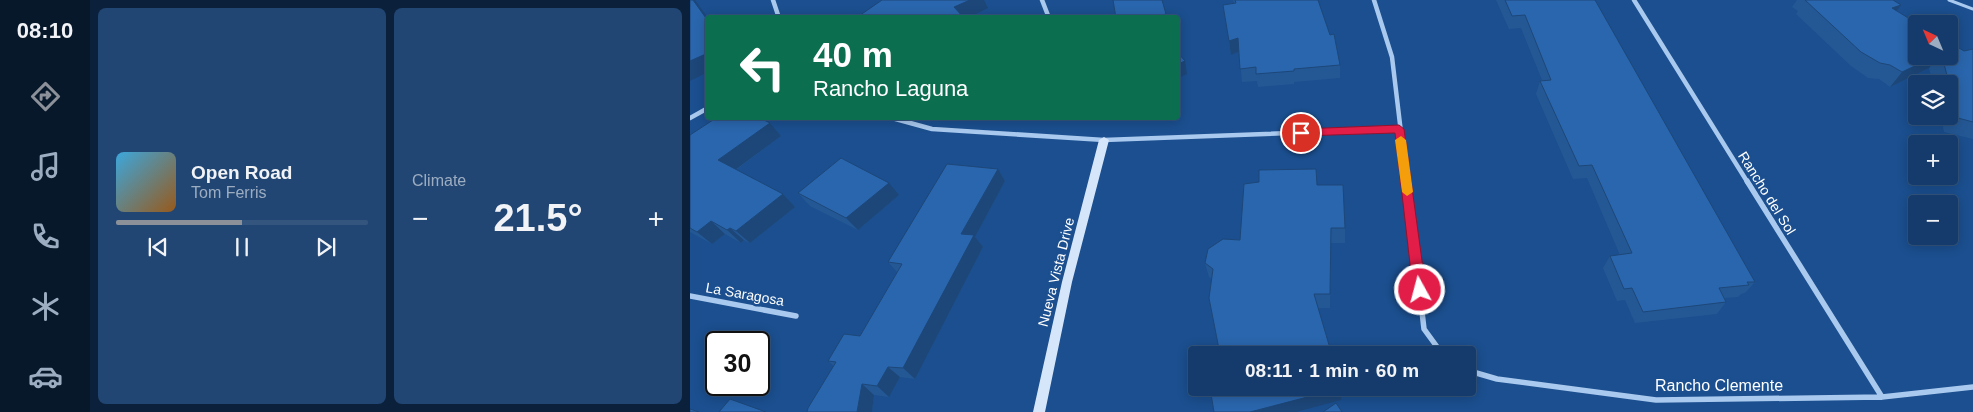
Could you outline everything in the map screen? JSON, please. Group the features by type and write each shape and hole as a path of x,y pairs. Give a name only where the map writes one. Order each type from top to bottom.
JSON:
{"street":[{"path":"772,0 778,15"},
{"path":"1042,0 1048,15"},
{"path":"1374,0 1392,58 1424,329 1436,346"},
{"name":"Rancho del Sol","path":"1634,0 1882,397"},
{"path":"690,118 705,110"},
{"path":"899,120 932,129 1104,140 1399,129"},
{"name":"Nueva Vista Drive","path":"1039,412 1067,282 1104,140"},
{"name":"La Saragosa","path":"690,296 796,316"},
{"name":"Rancho Clemente","path":"1476,373 1496,379 1656,400 1882,397 1973,387"}],"lane":[{"path":"1949,0 1973,9"}],"building":[{"path":"690,0 693,0 705,17 705,54 690,61"},
{"path":"882,0 970,0 954,7 961,15 860,15"},
{"path":"1113,0 1162,0 1166,14 1161,15 1116,15"},
{"path":"1235,0 1318,0 1330,35 1334,34 1340,65 1256,74 1256,67 1240,69 1238,38 1229,41 1223,5 1236,3"},
{"path":"1505,0 1595,0 1755,282 1747,282 1749,285 1719,288 1726,302 1643,312 1632,288 1624,289 1610,256 1632,253 1592,165 1579,166 1540,81 1551,80 1525,15 1512,16"},
{"path":"1805,0 1893,0 1901,5 1892,8 1908,18 1908,65 1917,65 1902,72 1890,65 1880,63 1861,52"},
{"path":"1958,47 1964,51 1973,49 1973,122 1958,118 1958,75 1947,75 1944,65 1958,65"},
{"path":"1180,55 1185,61 1180,63"},
{"path":"713,120 764,120 770,123 718,160 783,194 736,231 730,228 727,230 711,221 697,232 690,228 690,135"},
{"path":"841,158 889,183 846,218 798,193"},
{"path":"947,164 998,169 961,234 974,235 903,368 888,367 877,386 862,384 857,412 807,412 836,362 828,361 844,334 860,336 902,264 888,262"},
{"path":"1316,169 1317,185 1343,185 1345,228 1331,228 1330,294 1314,294 1329,346 1218,346 1209,298 1213,269 1205,263 1208,249 1223,239 1240,240 1244,184 1259,182 1259,170"},
{"path":"1211,396 1311,396 1250,412 1214,412"},
{"path":"730,399 766,412 719,412"},
{"path":"1336,403 1342,412 1323,412"}],"slow traffic":[{"path":"1401,140 1407,192"}],"route":[{"path":"1301,133 1399,129 1420,290"}]}
